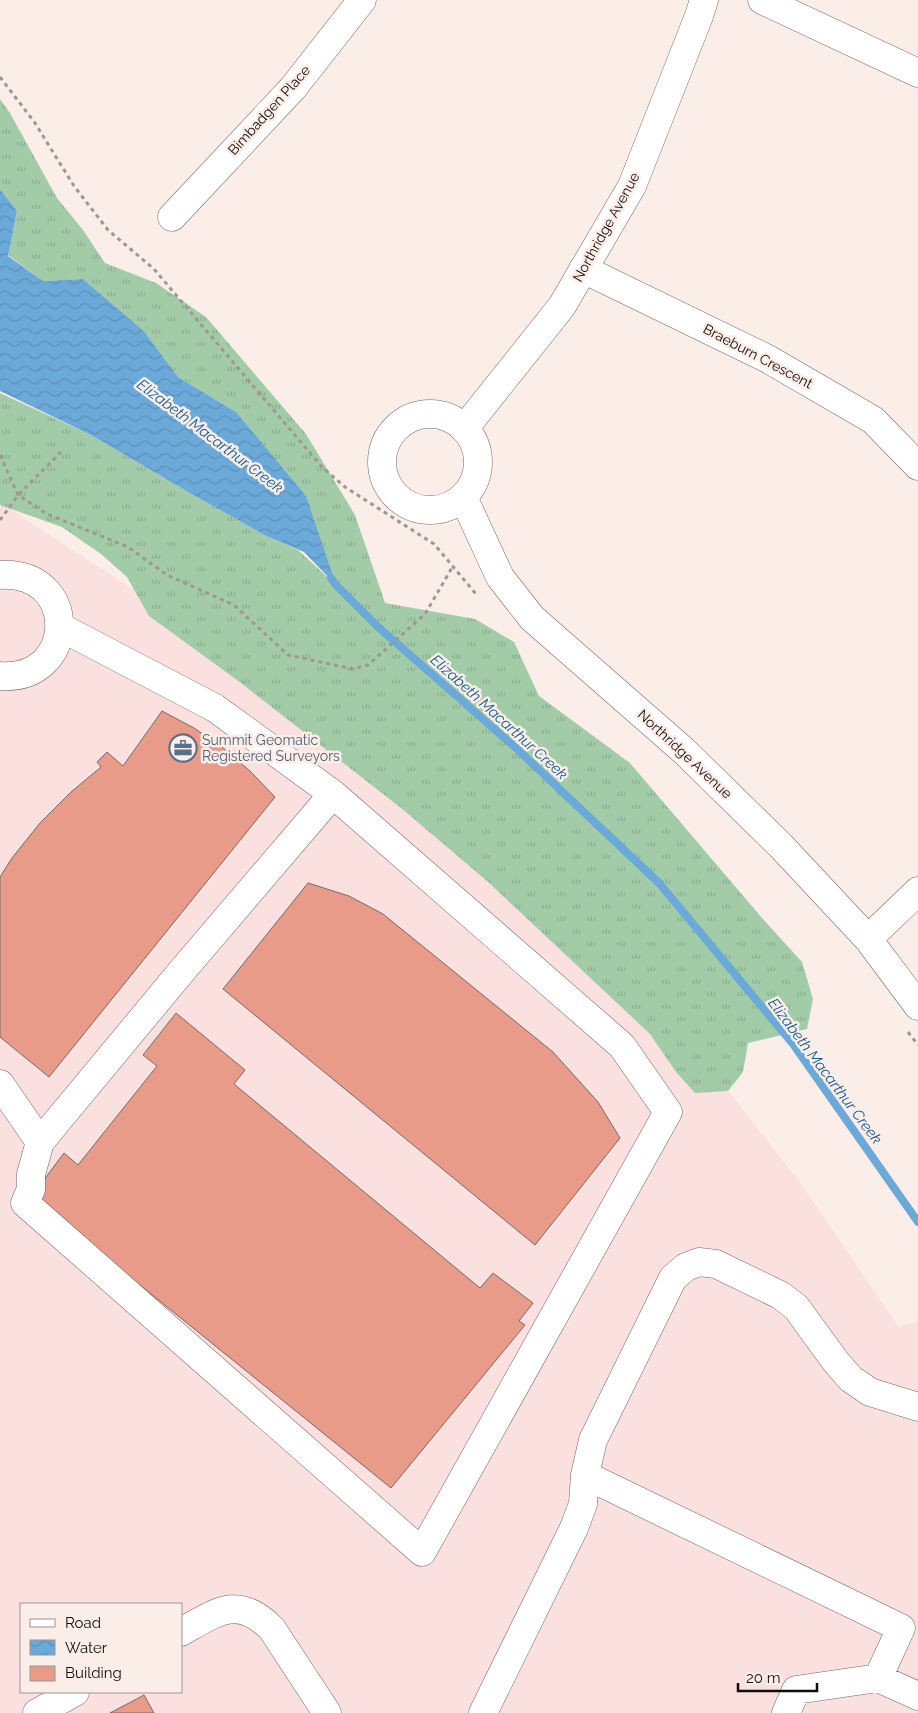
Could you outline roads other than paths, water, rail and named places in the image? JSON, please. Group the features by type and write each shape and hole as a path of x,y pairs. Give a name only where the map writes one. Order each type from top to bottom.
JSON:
{"street":[{"name":"Bimbadgen Place","path":"172,217 293,88 362,0"},
{"name":"Northridge Avenue","path":"464,429 562,306 632,186 704,0"},
{"path":"762,0 918,73"},
{"name":"Braeburn Crescent","path":"583,269 768,359 841,401 873,420 918,466"},
{"path":"423,415 435,415 456,422 464,429 472,439 477,451 478,463 471,487 463,497 454,504 433,510 411,506 401,501 390,488 383,473 382,462 388,440 394,431 412,418 423,415"},
{"name":"Northridge Avenue","path":"463,497 500,577 532,618 684,750 781,846 868,939 912,1017"},
{"path":"0,575 13,574 29,578 42,586 52,598 59,612 60,627 57,644 48,659 35,670 19,676 0,676"},
{"path":"60,627 215,708 334,794 622,1046 668,1112 422,1552 25,1204 31,1189 31,1174 40,1142 180,972 334,794"},
{"path":"868,939 918,891"},
{"path":"0,1084 40,1142"},
{"path":"483,1713 574,1528 583,1504 585,1475 593,1440 673,1278 686,1267 699,1262 716,1264 780,1295 796,1306 836,1362 851,1379 870,1392 918,1407"},
{"path":"585,1475 901,1628 878,1678"},
{"path":"182,1631 224,1610 237,1609 251,1612 272,1629 328,1713"},
{"path":"786,1713 796,1690 878,1678 918,1696"},
{"path":"37,1713 72,1693"}],"water":[{"path":"0,189 17,211 8,256 43,281 83,279 144,331 178,377 236,412 306,496 336,585 304,552 266,536 91,435 0,391"}],"waterway":[{"name":"Elizabeth Macarthur Creek","path":"331,578 377,626 516,748 659,883 793,1044 918,1222"}],"place":[{"name":"Summit Geomatic Registered Surveyors","path":"183,748"}]}
